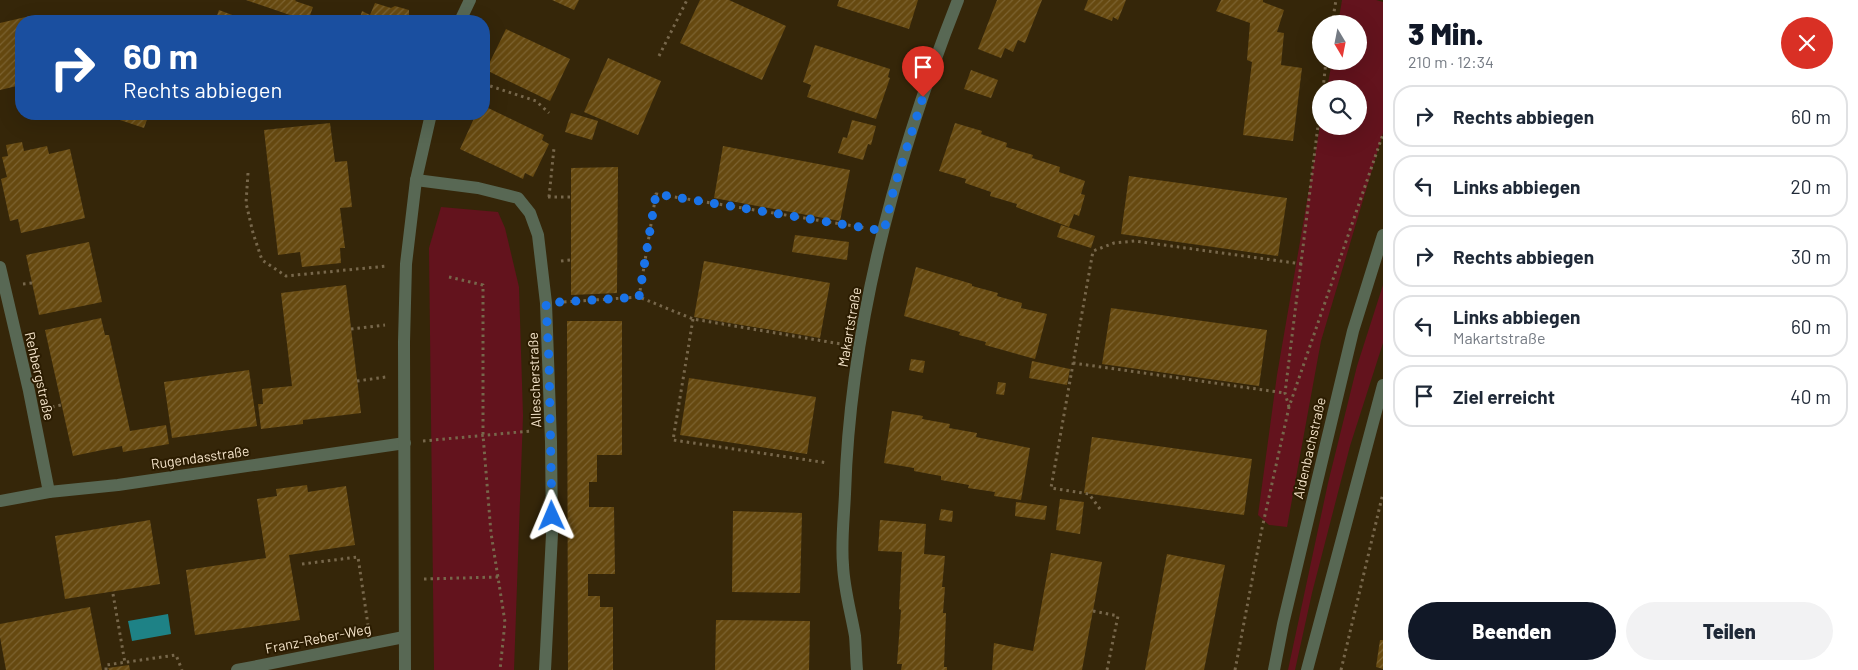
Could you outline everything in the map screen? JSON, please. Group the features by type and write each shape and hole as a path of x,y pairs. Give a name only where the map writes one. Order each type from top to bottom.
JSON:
{"street":[{"name":"Makartstraße","path":"857,670 855,638 843,565 848,432 860,348 875,267 894,188 934,60 958,0"},
{"path":"462,15 467,1"},
{"path":"405,670 404,375 406,264 416,180 430,120"},
{"name":"Allescherstraße","path":"416,180 478,188 518,198 530,213 538,235 546,303 552,534 545,670"},
{"name":"Aidenbachstraße","path":"1274,670 1283,624 1353,331 1383,235"},
{"name":"Rehbergstraße","path":"0,267 29,391 49,492"},
{"path":"1307,670 1383,384"},
{"name":"Rugendasstraße","path":"0,501 49,492 118,485 404,443"},
{"name":"Franz-Reber-Weg","path":"237,670 404,637"}],"path":[{"path":"659,56 687,0"},
{"path":"1334,15 1336,0"},
{"path":"490,86 536,101 549,113"},
{"path":"1235,670 1261,533 1289,407 1383,134"},
{"path":"1289,407 1285,393 1317,135"},
{"path":"549,197 554,148"},
{"path":"248,173 246,203 262,260 286,276 406,264"},
{"path":"639,297 656,194 884,231"},
{"path":"1100,509 1089,494 1051,488 1093,251 1114,244 1135,241 1302,264"},
{"path":"449,277 482,285 483,435 491,533 505,622 500,670"},
{"path":"546,303 639,297 693,319 860,348"},
{"path":"693,319 673,440 846,466"},
{"path":"351,329 405,323"},
{"path":"1073,363 1285,393"},
{"path":"357,381 404,375"},
{"path":"404,443 550,430"},
{"path":"1340,670 1383,493"},
{"path":"302,564 358,557 370,643"},
{"path":"404,579 498,577"},
{"path":"114,594 125,663"},
{"path":"1093,611 1118,616 1107,670"},
{"path":"106,670 106,665 176,656 182,670"}],"shaded area":[{"path":"1342,0 1376,0 1383,2 1383,133 1321,341 1287,527 1269,525 1258,515 1277,375 1318,135 1367,135 1367,80 1329,80 1330,70 1368,70 1368,15 1340,15"},
{"path":"441,207 498,212 505,228 519,287 523,416 514,670 434,670 429,248"},
{"path":"1383,285 1383,343 1350,446 1312,593 1295,670 1288,670 1328,483 1357,366"}],"water":[{"path":"168,614 171,634 132,641 128,621"}],"building":[{"path":"246,0 296,0 313,7 310,15 290,15"},
{"path":"552,0 579,0 574,10"},
{"path":"700,0 729,0 786,26 762,80 680,43"},
{"path":"839,0 918,0 909,29 837,6"},
{"path":"997,0 1042,0 1025,43 1018,40 1013,52 1005,48 1001,58 978,49"},
{"path":"1088,0 1126,0 1118,20 1113,17 1112,21 1084,10"},
{"path":"1221,0 1263,0 1263,2 1284,10 1277,32 1284,33 1281,65 1302,68 1293,141 1243,135 1252,62 1247,60 1250,23 1216,11"},
{"path":"375,3 391,8 395,6 409,10 409,15 370,15"},
{"path":"219,10 232,15 217,15"},
{"path":"362,11 370,15 361,15"},
{"path":"15,20 15,86 0,90 0,23"},
{"path":"506,29 570,59 550,101 490,72 490,62"},
{"path":"815,45 890,69 888,77 890,78 876,119 807,97 811,85 803,82"},
{"path":"608,58 661,81 638,135 584,112"},
{"path":"971,70 998,80 991,98 964,89"},
{"path":"490,109 544,135 542,140 549,144 533,177 525,173 523,179 460,149 473,120 490,120"},
{"path":"571,113 598,121 592,140 565,132"},
{"path":"120,120 147,120 144,128"},
{"path":"852,120 876,126 871,145 868,144 863,160 838,153 843,137 847,138"},
{"path":"330,123 335,162 347,161 352,207 340,208 345,248 340,248 341,263 302,267 300,252 278,255 264,130"},
{"path":"955,123 982,131 981,134 1007,143 1006,147 1033,155 1032,158 1060,167 1059,172 1085,181 1081,194 1085,195 1079,216 1074,214 1069,227 1016,207 1017,204 990,196 991,192 965,183 966,179 939,171"},
{"path":"22,142 24,151 47,146 49,154 70,149 85,218 21,233 18,219 10,221 1,179 7,177 2,157 8,156 6,145"},
{"path":"723,146 850,170 840,221 714,198"},
{"path":"618,167 617,293 571,295 571,168"},
{"path":"1129,176 1287,198 1278,256 1121,234"},
{"path":"1061,225 1095,236 1091,248 1057,237"},
{"path":"795,235 849,242 847,260 792,252"},
{"path":"89,242 102,302 39,315 26,255"},
{"path":"704,261 830,283 820,338 694,317"},
{"path":"916,267 998,293 997,296 1022,303 1021,308 1047,314 1035,359 985,345 986,342 959,335 960,332 904,316"},
{"path":"346,285 361,413 303,420 303,424 261,429 258,404 263,404 262,389 292,386 281,293"},
{"path":"1111,308 1267,330 1259,386 1102,364"},
{"path":"101,318 105,335 109,335 130,431 166,425 169,444 123,452 122,446 73,456 45,330"},
{"path":"567,321 622,321 622,455 597,455 597,482 589,482 589,507 614,507 615,574 588,574 588,596 600,596 600,607 613,607 613,670 568,670"},
{"path":"911,359 925,361 923,373 909,370"},
{"path":"1032,361 1070,369 1067,385 1029,378"},
{"path":"249,370 257,426 172,438 164,382"},
{"path":"689,378 816,397 807,454 680,435"},
{"path":"998,382 1006,383 1004,395 996,394"},
{"path":"892,411 923,416 922,419 950,424 949,428 977,433 976,437 1030,448 1021,500 994,496 995,492 968,488 969,485 941,480 941,476 914,471 914,468 884,463"},
{"path":"1092,437 1252,459 1244,515 1084,493"},
{"path":"307,485 308,492 346,486 355,545 289,555 300,620 195,635 186,570 266,558 257,499 277,496 276,489"},
{"path":"1060,499 1084,502 1080,534 1056,530"},
{"path":"1016,502 1047,506 1045,520 1015,516"},
{"path":"941,509 953,511 952,522 939,520"},
{"path":"733,511 802,513 800,593 732,592"},
{"path":"150,520 160,584 65,599 55,536"},
{"path":"880,520 926,524 924,554 945,556 942,587 945,587 943,613 946,613 944,667 947,667 947,670 901,670 902,664 897,664 901,610 899,609 902,552 878,551"},
{"path":"1051,553 1102,562 1082,670 992,670 994,643 1033,651"},
{"path":"1167,554 1225,565 1204,670 1145,670"},
{"path":"90,607 102,670 6,670 0,637 0,624"},
{"path":"716,620 810,621 809,670 715,670"},
{"path":"1380,640 1383,640 1383,669 1376,667"},
{"path":"129,665 130,670 109,670 108,668"}],"route":[{"path":"552,516 546,303 639,297 656,194 884,231 894,188 923,97"}]}
